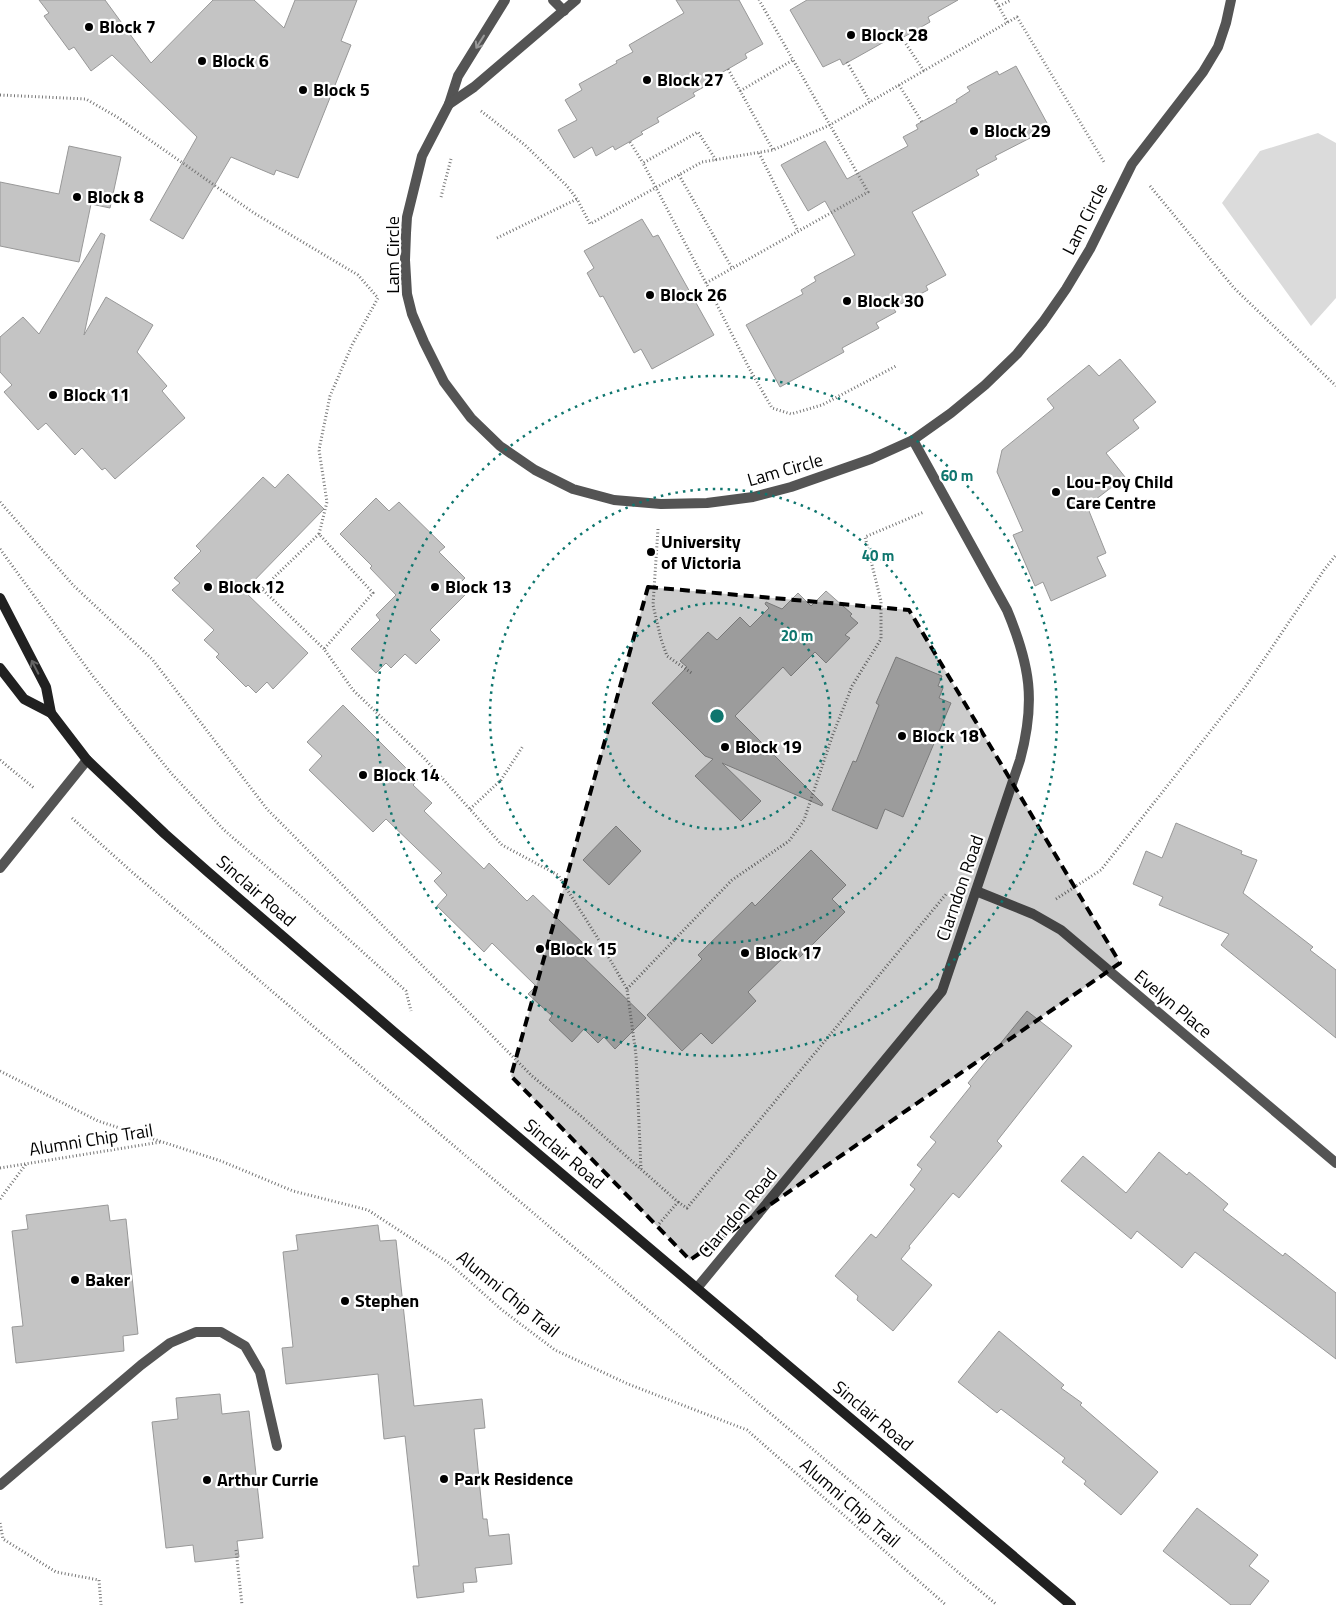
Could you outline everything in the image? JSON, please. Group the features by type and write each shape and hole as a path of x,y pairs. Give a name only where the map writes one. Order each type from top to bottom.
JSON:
{"main road":[{"name":"Sinclair Road","path":"0,598 46,687 51,713"},
{"name":"Sinclair Road","path":"0,668 24,699 51,713 87,760 201,866 420,1054 1071,1605"}],"street":[{"name":"Lam Circle","path":"505,0 458,76 449,104 422,156 407,217 405,250 407,294 412,314 444,382 471,418 500,446 535,470 573,489 614,500 661,504 707,503 753,497 781,490 871,459 913,440 985,385 1017,354 1066,289 1090,249 1132,164 1203,72 1218,47 1231,0"},
{"path":"553,0 564,11"},
{"name":"Lam Circle","path":"449,104 474,87 576,0"},
{"name":"Clarndon Road","path":"697,1288 942,991 1020,760 1027,734 1029,683 1025,659 1008,610 913,440"},
{"path":"0,868 87,760"},
{"name":"Evelyn Place","path":"976,891 1033,914 1061,930 1336,1163"},
{"path":"0,1485 141,1365 170,1343 196,1332 221,1332 245,1346 260,1372 277,1446"}],"path":[{"path":"706,283 868,192 760,0"},
{"path":"995,0 1008,23"},
{"path":"999,6 1011,0"},
{"path":"478,110 525,145 567,186 577,199 590,224 702,162 773,150 830,125 1018,17 1120,188"},
{"path":"902,38 924,71"},
{"path":"740,91 793,60"},
{"path":"847,62 870,102"},
{"path":"728,69 773,150"},
{"path":"899,85 922,122"},
{"path":"0,95 86,99 117,117 254,213 358,275 378,298 352,345 330,396 319,450 327,502 319,534 262,590 324,649 353,690 424,758 502,844 558,875 627,989 636,1056 642,1169"},
{"path":"643,163 698,132 716,160"},
{"path":"630,142 643,163 749,368 772,408 791,414 822,405 896,366"},
{"path":"759,153 798,231"},
{"path":"1132,164 1234,288 1336,386"},
{"path":"679,174 732,268"},
{"path":"497,238 577,199"},
{"path":"0,502 74,586 152,659 267,809 532,1076 687,1208 949,890"},
{"path":"627,989 732,880 789,841 804,820 833,734 852,686 881,639 880,602 866,537 947,502"},
{"path":"661,504 653,605 667,656 692,674"},
{"path":"319,534 373,593 324,649"},
{"path":"0,549 92,675 190,794 224,830 406,991 420,1054"},
{"path":"1033,914 1101,870 1246,686 1336,555"},
{"path":"470,809 501,780 523,746"},
{"path":"0,760 69,816 139,878 461,1152 997,1605"},
{"path":"0,1071 98,1121 161,1142"},
{"name":"Alumni Chip Trail","path":"0,1168 161,1142 221,1161 293,1192 368,1210 449,1263 502,1310 555,1350 628,1384 746,1430 946,1605"},
{"path":"0,1199 26,1164"},
{"path":"644,1242 678,1202"},
{"path":"0,1523 3,1539 56,1572 99,1580 101,1605"},
{"path":"236,1550 242,1605"}],"highlighted area":[{"path":"648,587 909,610 1120,963 690,1260 511,1076"}],"shaded area":[{"path":"1318,133 1336,143 1336,298 1311,326 1222,203 1260,151"}],"building":[{"path":"39,0 105,0 151,63 213,0 254,0 284,28 295,0 357,0 341,41 351,45 298,178 276,170 274,175 231,157 183,239 150,220 197,137 112,55 91,71 74,47 69,50 44,16 49,13"},
{"name":"Block 27","path":"676,0 739,0 763,44 745,54 747,58 709,80 711,83 693,93 695,96 657,118 659,122 641,132 643,134 615,150 613,146 596,156 592,147 574,158 558,130 577,120 565,100 582,90 579,84 633,52 629,45 684,13"},
{"name":"Block 28","path":"807,0 958,0 928,17 930,22 902,38 900,33 843,65 840,59 823,67 790,10"},
{"path":"1016,66 1047,123 1030,133 1032,137 995,156 997,159 976,170 979,175 912,212 946,275 926,286 928,290 893,308 896,312 876,323 879,328 842,348 844,352 780,387 746,325 803,294 801,290 816,281 814,277 855,255 825,201 808,211 781,165 825,141 847,179 908,146 903,137 918,129 916,125 957,102 956,100 970,91 967,87 997,71 999,75"},
{"name":"Block 8","path":"69,146 121,157 110,208 91,204 79,262 0,246 0,182 59,194"},
{"name":"Block 26","path":"642,219 653,237 658,235 714,335 652,369 641,349 634,353 603,296 600,297 587,273 594,268 584,251"},
{"path":"101,233 105,235 84,335 106,297 153,325 137,352 167,386 162,391 185,418 115,479 105,468 102,470 82,448 75,455 46,423 38,430 4,392 12,385 0,372 0,337 23,317 39,334"},
{"name":"Lou-Poy Child Care Centre","path":"1120,359 1156,402 1133,420 1139,428 1106,453 1125,477 1087,506 1106,553 1097,557 1106,576 1051,601 1043,582 1035,586 1013,535 1023,531 997,472 1002,450 1054,408 1047,399 1089,365 1099,376"},
{"name":"Block 12","path":"288,474 324,509 244,591 308,653 273,689 267,682 256,693 248,685 246,687 216,657 219,654 204,640 214,630 172,590 180,583 174,578 201,551 196,546 263,477 275,488"},
{"name":"Block 13","path":"376,498 389,511 399,502 445,547 439,552 465,578 460,583 469,591 430,630 440,640 416,664 405,654 391,668 386,663 376,673 351,649 380,620 376,615 396,595 370,568 372,566 340,534"},
{"path":"826,591 852,614 850,616 858,623 845,635 850,638 826,663 815,652 791,676 783,667 735,716 823,804 822,806 722,763 761,801 741,821 695,776 713,759 705,756 652,703 687,667 680,661 708,632 717,640 740,617 750,627 769,608 765,604 766,602 782,609 798,593 811,606"},
{"name":"Block 18","path":"896,657 942,676 938,686 943,688 939,698 951,703 903,817 885,809 877,829 832,810 853,761 856,762 879,705 876,703"},
{"path":"343,705 418,780 413,785 432,803 424,811 484,869 489,863 527,901 533,895 586,946 579,953 646,1018 615,1049 604,1037 598,1043 584,1029 572,1042 549,1020 552,1016 528,994 536,986 492,943 484,952 437,906 447,895 434,881 442,873 386,819 373,832 309,770 322,756 307,742"},
{"path":"1176,823 1242,851 1241,854 1257,860 1243,893 1313,947 1310,950 1336,970 1336,1038 1221,945 1229,934 1159,905 1163,897 1133,884 1146,851 1162,858"},
{"path":"616,826 641,851 609,885 583,860"},
{"name":"Block 17","path":"811,850 846,885 832,899 845,912 799,958 791,950 748,992 756,1001 712,1044 701,1033 682,1051 647,1015 702,959 698,955 752,902 755,906"},
{"path":"1027,1011 1072,1046 997,1141 1002,1146 959,1198 953,1193 909,1246 910,1248 901,1259 932,1285 893,1331 857,1300 858,1296 835,1276 871,1234 876,1238 915,1189 910,1185 922,1169 917,1165 936,1142 930,1137 971,1086 968,1083"},
{"path":"1159,1152 1187,1175 1189,1172 1228,1204 1223,1210 1283,1256 1285,1253 1336,1293 1336,1359 1195,1252 1182,1268 1137,1231 1131,1239 1061,1181 1083,1156 1126,1193"},
{"name":"Baker","path":"108,1205 110,1221 126,1219 138,1334 123,1336 124,1351 16,1363 12,1327 23,1326 12,1231 28,1229 26,1215"},
{"path":"378,1225 380,1241 396,1240 414,1406 482,1399 485,1428 474,1429 483,1519 487,1519 489,1536 509,1534 512,1564 475,1568 477,1582 463,1583 464,1592 417,1598 413,1566 419,1566 405,1436 384,1439 378,1374 286,1384 282,1348 293,1347 283,1252 298,1250 296,1235"},
{"path":"999,1331 1064,1385 1061,1388 1082,1403 1080,1405 1158,1472 1121,1515 1084,1484 1086,1481 1062,1462 1065,1458 1001,1409 997,1413 958,1382"},
{"name":"Arthur Currie","path":"220,1394 222,1414 249,1411 263,1538 237,1541 239,1557 195,1562 193,1545 166,1548 152,1422 178,1419 176,1398"},
{"path":"1197,1508 1258,1555 1249,1566 1269,1581 1250,1605 1231,1605 1163,1551"}],"place":[{"name":"Block 7","path":"89,27"},
{"name":"Block 28","path":"851,35"},
{"name":"Block 6","path":"202,61"},
{"name":"Block 27","path":"647,80"},
{"name":"Block 5","path":"303,90"},
{"name":"Block 29","path":"974,131"},
{"name":"Block 8","path":"77,197"},
{"name":"Block 26","path":"650,295"},
{"name":"Block 30","path":"847,301"},
{"name":"Block 11","path":"53,395"},
{"name":"Lou-Poy Child Care Centre","path":"1056,492"},
{"name":"University of Victoria","path":"651,552"},
{"name":"Block 12","path":"208,587"},
{"name":"Block 13","path":"435,587"},
{"name":"Block 18","path":"902,736"},
{"name":"Block 19","path":"725,747"},
{"name":"Block 14","path":"363,775"},
{"name":"Block 15","path":"540,949"},
{"name":"Block 17","path":"745,953"},
{"name":"Baker","path":"75,1280"},
{"name":"Stephen","path":"345,1301"},
{"name":"Park Residence","path":"444,1479"},
{"name":"Arthur Currie","path":"207,1480"}]}
